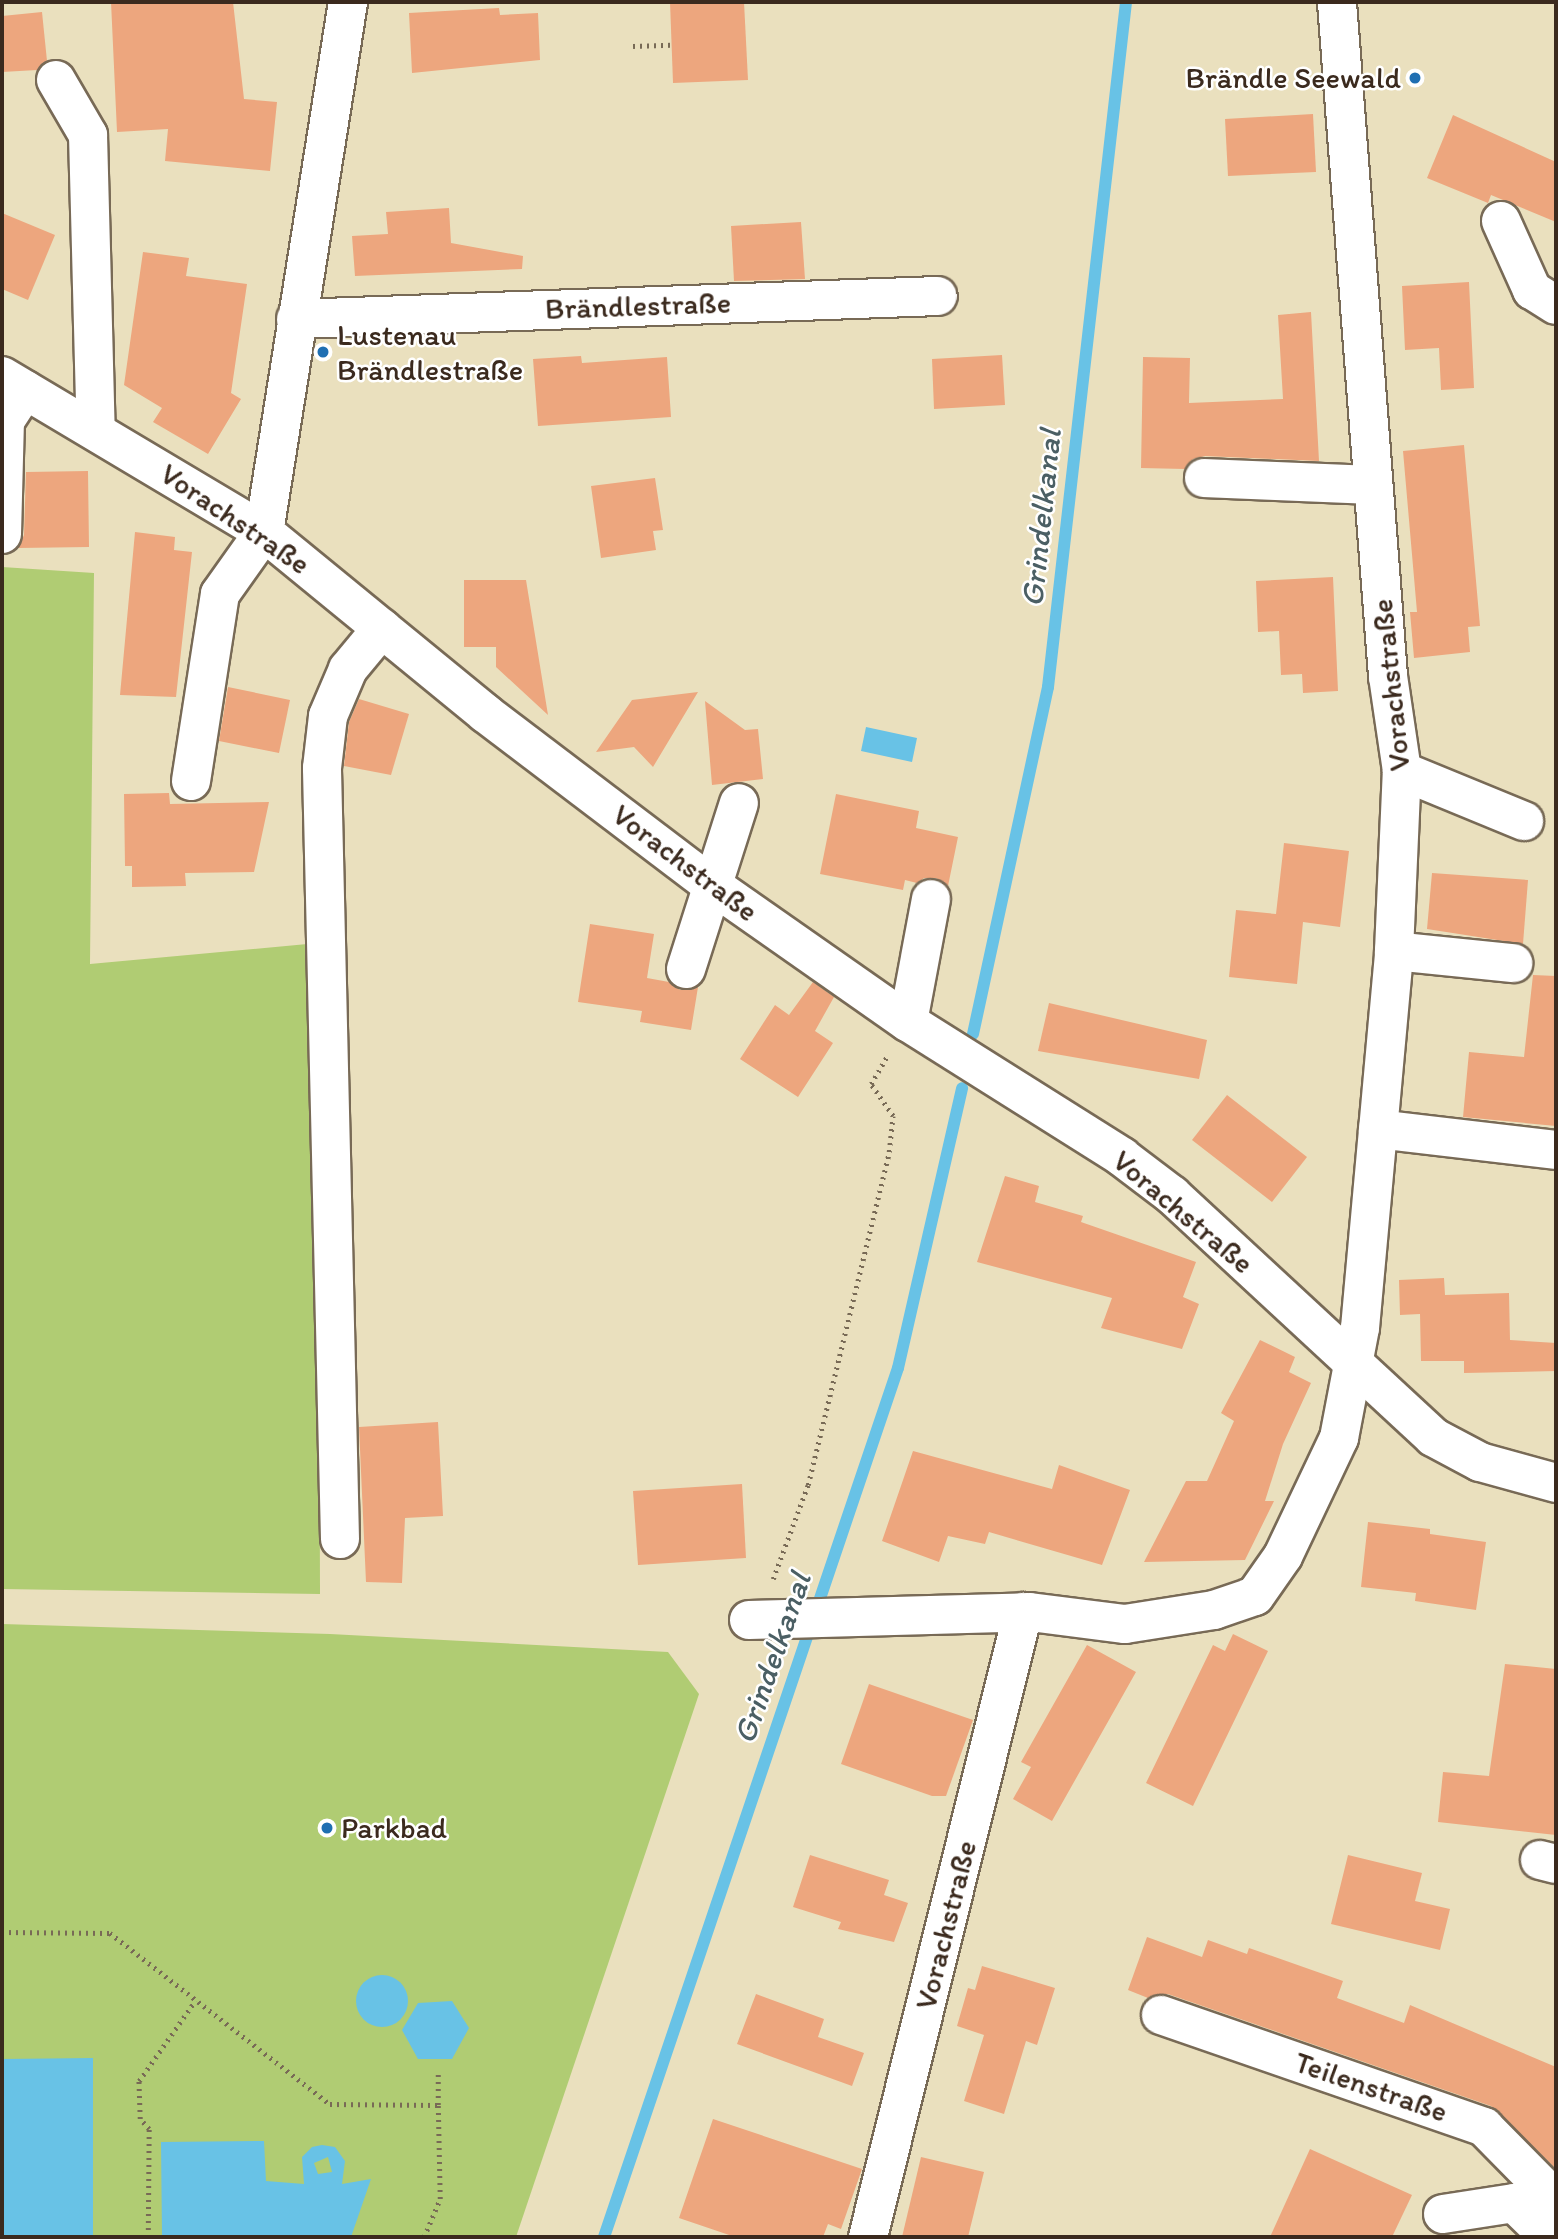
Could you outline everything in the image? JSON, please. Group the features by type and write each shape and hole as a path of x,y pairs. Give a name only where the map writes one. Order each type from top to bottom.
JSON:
{"street":[{"path":"191,780 220,594 264,532 348,2"},
{"name":"Vorachstraße","path":"762,1619 1023,1612 1125,1624 1214,1610 1255,1596 1283,1556 1339,1438 1355,1368 1378,1129 1394,951 1402,771 1388,676 1337,2"},
{"path":"56,80 88,135 96,431"},
{"path":"1502,221 1532,290 1556,305"},
{"name":"Brändlestraße","path":"296,319 938,296"},
{"path":"2,534 5,421 14,383"},
{"name":"Vorachstraße","path":"14,383 264,532 382,628 712,886 908,1022 1122,1157 1172,1195 1355,1368 1433,1437 1480,1462 1556,1483"},
{"path":"1205,478 1372,485"},
{"path":"340,1539 322,768 328,716 348,669 382,628"},
{"path":"1402,771 1524,821"},
{"path":"687,969 739,803"},
{"path":"908,1022 931,899"},
{"path":"1394,951 1513,963"},
{"path":"1378,1129 1556,1150"},
{"name":"Vorachstraße","path":"868,2237 1023,1612"},
{"name":"Teilenstraße","path":"1161,2015 1484,2127 1556,2200"},
{"path":"1443,2214 1514,2203 1549,2237"}],"path":[{"path":"633,46 671,45"},
{"path":"758,1581 772,1582 808,1485 889,1152 893,1116 871,1084 908,1022"},
{"path":"2,1931 110,1933 330,2104 438,2105"},
{"path":"148,2237 149,2129 140,2119 139,2081 195,2001"},
{"path":"424,2237 440,2199 438,2070"}],"green space":[{"path":"2,567 94,573 90,964 318,943 320,1594 2,1589"},
{"name":"Parkbad","path":"2,1624 330,1634 668,1652 699,1694 516,2237 2,2237"}],"water":[{"path":"866,727 917,738 912,762 861,751"},
{"path":"382,1975 401,1982 408,2001 401,2020 382,2027 363,2020 356,2001 363,1982"},
{"path":"452,2001 469,2028 452,2059 418,2059 402,2030 418,2003"},
{"path":"93,2058 93,2237 2,2237 2,2059"},
{"path":"264,2141 266,2181 304,2184 302,2157 312,2147 335,2147 345,2161 342,2184 371,2179 351,2237 162,2237 161,2142","holes":["328,2157 332,2172 318,2174 314,2163"]}],"building":[{"path":"111,2 233,2 244,99 277,102 270,171 165,161 168,129 117,132"},
{"path":"670,2 744,2 748,80 673,83"},
{"path":"499,8 500,15 538,13 540,60 412,73 409,13"},
{"path":"42,12 47,61 37,70 2,72 2,16"},
{"path":"1313,114 1316,172 1228,176 1225,119"},
{"path":"1453,115 1556,162 1556,222 1491,195 1488,203 1427,178"},
{"path":"449,208 451,243 523,256 522,269 355,276 352,236 388,234 386,212"},
{"path":"2,213 55,235 28,300 2,289"},
{"path":"801,222 805,279 734,281 731,226"},
{"path":"143,252 189,258 186,276 247,284 231,393 241,399 208,454 153,422 162,408 124,385"},
{"path":"1469,282 1474,388 1441,390 1439,348 1405,350 1402,286"},
{"path":"1311,312 1319,461 1205,456 1193,459 1185,469 1141,468 1143,357 1190,358 1189,403 1283,399 1278,315"},
{"path":"1002,355 1005,405 934,409 932,359"},
{"path":"581,356 582,363 667,357 671,417 538,426 533,359"},
{"path":"1464,445 1480,626 1468,627 1470,652 1414,658 1410,612 1417,612 1403,451"},
{"path":"88,471 89,547 18,548 24,535 26,472"},
{"path":"655,478 663,530 653,531 656,550 601,558 591,486"},
{"path":"135,532 175,537 174,550 192,552 176,697 120,695"},
{"path":"1333,577 1338,691 1303,693 1302,674 1281,675 1279,631 1258,632 1256,581"},
{"path":"464,580 526,580 548,715 496,667 496,647 464,647"},
{"path":"228,687 290,700 279,753 219,741"},
{"path":"698,692 653,767 634,747 596,752 632,700"},
{"path":"359,699 409,714 391,775 344,766 349,722"},
{"path":"705,701 745,730 758,729 763,779 712,785"},
{"path":"169,793 170,804 269,802 254,872 185,873 186,886 132,887 132,866 125,866 124,794"},
{"path":"836,794 919,811 916,828 958,837 948,886 936,878 924,878 917,883 905,880 903,890 820,874"},
{"path":"1284,843 1349,851 1340,927 1303,922 1297,984 1229,977 1236,910 1276,914"},
{"path":"1432,873 1528,880 1523,944 1427,929"},
{"path":"590,924 654,934 647,978 669,982 680,990 698,987 691,1030 640,1022 642,1011 578,1002"},
{"path":"1533,975 1556,976 1556,1126 1463,1117 1469,1052 1524,1057"},
{"path":"813,982 834,997 815,1031 833,1043 798,1097 740,1059 775,1005 789,1015"},
{"path":"1049,1003 1207,1040 1199,1079 1038,1051"},
{"path":"1227,1095 1307,1157 1272,1202 1192,1140"},
{"path":"1005,1176 1039,1186 1035,1202 1083,1216 1081,1222 1196,1262 1183,1297 1199,1304 1182,1349 1101,1328 1112,1298 977,1262"},
{"path":"1444,1278 1445,1295 1509,1293 1510,1340 1556,1343 1556,1371 1464,1373 1464,1361 1421,1361 1420,1314 1400,1315 1399,1280"},
{"path":"1260,1340 1295,1357 1289,1372 1311,1383 1283,1444 1265,1501 1274,1501 1245,1560 1144,1562 1186,1481 1207,1481 1234,1421 1221,1413"},
{"path":"438,1422 443,1516 405,1518 402,1583 366,1582 359,1427"},
{"path":"913,1451 1052,1489 1059,1465 1130,1490 1102,1565 989,1532 985,1544 948,1536 939,1562 882,1541"},
{"path":"742,1484 746,1558 638,1565 633,1491"},
{"path":"1368,1522 1430,1529 1430,1534 1486,1542 1476,1610 1415,1601 1416,1593 1361,1587"},
{"path":"1233,1634 1268,1651 1193,1806 1146,1783 1213,1645 1225,1651"},
{"path":"1087,1645 1136,1672 1052,1821 1013,1799 1031,1767 1021,1762"},
{"path":"1505,1664 1556,1669 1556,1835 1438,1822 1443,1772 1489,1776"},
{"path":"869,1684 973,1720 946,1796 932,1796 841,1764"},
{"path":"810,1855 889,1880 884,1895 908,1903 894,1942 838,1929 841,1922 793,1907"},
{"path":"1348,1855 1422,1873 1415,1901 1450,1909 1440,1950 1331,1924"},
{"path":"1147,1937 1202,1957 1208,1940 1247,1954 1249,1948 1343,1981 1337,1998 1404,2023 1410,2005 1556,2067 1556,2169 1491,2106 1168,1994 1148,1998 1128,1990"},
{"path":"982,1966 1055,1988 1037,2045 1026,2041 1004,2114 964,2101 984,2035 957,2026 968,1988 975,1990"},
{"path":"756,1994 824,2019 818,2037 864,2053 852,2086 737,2044"},
{"path":"713,2119 862,2169 841,2229 828,2224 823,2237 735,2237 679,2218"},
{"path":"1310,2149 1412,2195 1392,2237 1270,2237"},
{"path":"921,2157 984,2172 968,2237 902,2237"}],"waterway":[{"name":"Grindelkanal","path":"973,1034 1048,687 1126,2"},
{"name":"Grindelkanal","path":"604,2237 898,1368 962,1088"}],"place":[{"name":"Brändle Seewald","path":"1415,78"},
{"name":"Lustenau Brändlestraße","path":"323,352"},
{"name":"Parkbad","path":"327,1828"}]}
